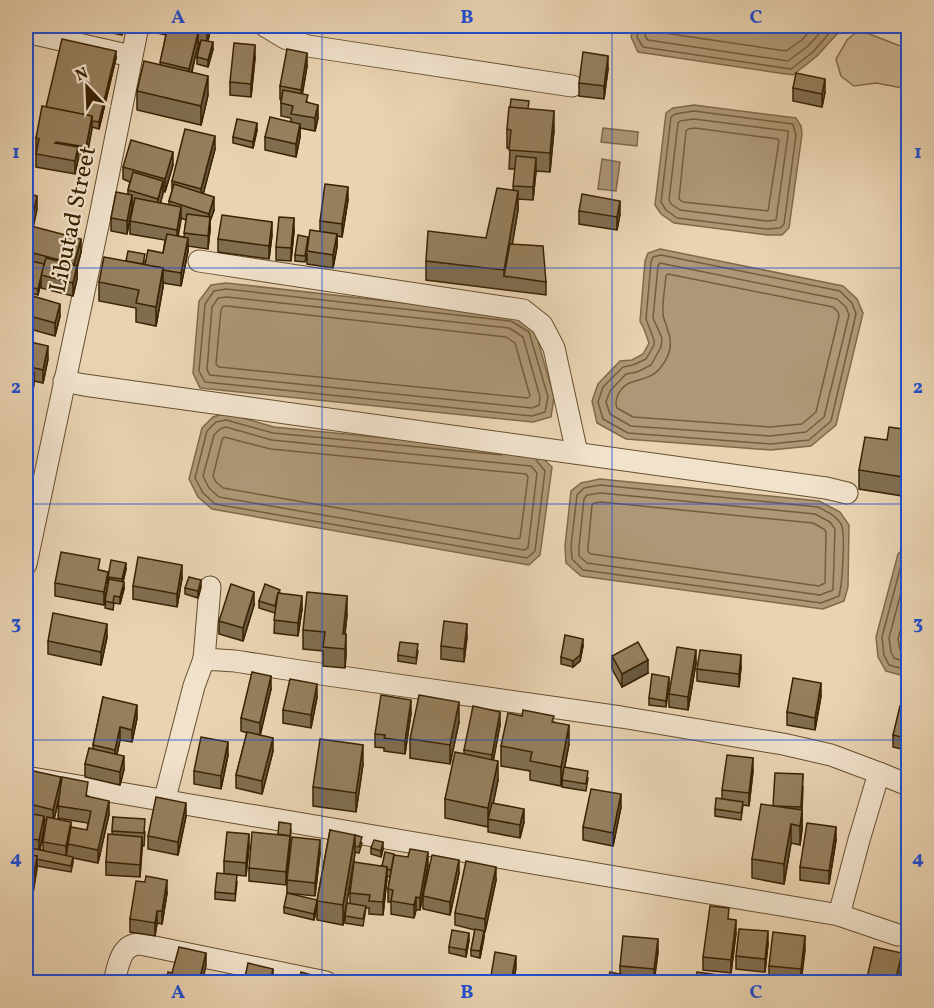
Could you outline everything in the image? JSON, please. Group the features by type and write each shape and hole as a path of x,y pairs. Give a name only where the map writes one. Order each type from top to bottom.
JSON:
{"street":[{"name":"Libutad Street","path":"26,564 138,26"},
{"path":"265,26 285,38 308,46 572,86"},
{"path":"26,32 131,56"},
{"path":"199,261 523,310 542,325 554,348 577,453"},
{"path":"64,381 826,488 847,493"},
{"path":"164,802 194,686 204,659 210,587"},
{"path":"204,659 235,660 621,717 783,744 831,755 909,785"},
{"path":"839,915 879,773"},
{"path":"26,777 839,915 898,935"},
{"path":"114,982 125,949 134,944 326,982"}],"shaded area":[{"path":"859,30 908,49 908,89 876,83 854,86 841,76 836,59 847,40"}],"water":[{"path":"634,26 849,26 793,75 638,52 631,37"},
{"path":"694,105 796,118 801,126 802,134 789,228 782,235 674,223 661,214 655,205 666,113 673,108"},
{"path":"603,128 638,132 637,146 601,142"},
{"path":"602,159 620,162 616,191 598,189"},
{"path":"660,249 843,286 857,299 863,313 836,425 811,446 771,450 626,439 597,423 592,401 598,384 620,361 632,360 643,354 649,343 640,321 645,261 648,253"},
{"path":"226,283 513,315 534,327 554,397 551,417 533,422 200,388 193,373 199,301 211,285"},
{"path":"226,413 274,427 537,453 552,467 540,555 529,565 212,509 198,497 189,479 202,428 213,417"},
{"path":"600,479 819,501 840,512 849,525 848,587 844,601 823,609 581,576 566,563 565,546 571,491 581,483"},
{"path":"908,545 908,677 886,671 878,657 876,637 898,554"}],"building":[{"path":"168,26 198,33 189,69 160,62"},
{"path":"62,39 116,51 99,122 92,121 92,116 46,107"},
{"path":"201,40 213,42 208,60 197,57"},
{"path":"234,43 255,45 251,84 230,82"},
{"path":"287,49 307,53 301,90 280,86"},
{"path":"583,52 608,56 604,86 579,83"},
{"path":"144,61 208,76 201,106 137,91"},
{"path":"796,73 825,79 822,94 793,88"},
{"path":"283,90 308,95 306,102 318,105 315,118 291,114 293,106 281,103"},
{"path":"511,99 529,101 528,109 510,108"},
{"path":"42,106 92,116 86,147 55,143 78,147 75,161 36,154 39,139 36,138"},
{"path":"509,107 554,111 550,153 509,150 511,130 507,129"},
{"path":"270,117 300,124 296,144 265,137"},
{"path":"237,119 257,123 253,142 233,137"},
{"path":"185,129 215,136 201,189 172,181"},
{"path":"131,140 173,152 165,179 123,167"},
{"path":"26,144 32,146 30,156 26,155"},
{"path":"516,156 536,158 533,187 513,186"},
{"path":"133,172 163,181 158,199 128,190"},
{"path":"174,184 214,197 209,214 169,201"},
{"path":"325,184 348,187 342,224 320,221"},
{"path":"497,188 518,191 504,270 426,261 428,231 486,238"},
{"path":"116,192 132,195 127,221 111,218"},
{"path":"26,193 37,196 31,224 26,223"},
{"path":"582,194 620,201 617,217 579,211"},
{"path":"135,198 181,207 177,230 130,221"},
{"path":"187,214 210,217 208,236 184,233"},
{"path":"222,215 272,222 269,246 218,239"},
{"path":"279,217 294,218 291,248 276,247"},
{"path":"31,226 81,239 74,264 26,251"},
{"path":"310,230 337,234 333,255 307,251"},
{"path":"167,234 188,238 181,273 145,265 148,250 163,253"},
{"path":"298,235 308,237 305,256 295,255"},
{"path":"510,244 543,246 546,282 504,276"},
{"path":"128,251 145,254 143,264 126,261"},
{"path":"104,257 163,268 156,307 136,303 139,290 99,282"},
{"path":"46,258 77,266 73,283 41,275"},
{"path":"31,261 44,264 38,289 26,286"},
{"path":"26,294 60,304 55,323 26,315"},
{"path":"26,341 48,346 43,370 26,366"},
{"path":"26,370 34,372 30,392 26,391"},
{"path":"889,427 909,430 909,478 859,470 865,437 887,440"},
{"path":"61,552 100,559 98,570 108,572 104,592 55,583"},
{"path":"138,557 182,565 177,594 133,586"},
{"path":"111,560 126,563 122,579 108,577"},
{"path":"189,577 201,580 198,591 185,588"},
{"path":"109,579 124,582 120,597 114,596 113,603 105,601"},
{"path":"231,584 254,592 243,628 219,621"},
{"path":"265,584 280,590 275,606 259,601"},
{"path":"307,592 347,596 343,634 346,634 345,649 323,647 325,632 303,630"},
{"path":"278,593 302,596 298,623 274,620"},
{"path":"53,613 107,624 101,652 48,641"},
{"path":"444,621 467,624 464,649 441,646"},
{"path":"565,635 583,639 580,655 573,661 561,657"},
{"path":"400,642 418,644 416,658 398,655"},
{"path":"638,642 648,660 622,674 612,656"},
{"path":"677,647 696,650 688,697 669,694"},
{"path":"700,650 741,655 739,674 697,669"},
{"path":"252,672 271,676 260,723 241,718"},
{"path":"652,674 669,677 666,701 649,698"},
{"path":"793,678 821,683 815,718 787,712"},
{"path":"290,679 317,684 311,715 283,710"},
{"path":"381,695 411,700 405,741 384,738 385,735 375,734"},
{"path":"419,695 459,702 450,745 410,739"},
{"path":"103,697 137,705 132,730 120,727 115,750 93,745"},
{"path":"473,706 500,712 492,755 464,750"},
{"path":"900,706 909,708 909,739 893,735"},
{"path":"523,710 554,716 552,722 569,725 561,767 530,761 532,752 501,746 508,713 522,716"},
{"path":"247,732 273,738 262,781 236,775"},
{"path":"201,737 228,742 221,776 194,771"},
{"path":"320,739 363,745 356,793 313,787"},
{"path":"89,748 124,756 120,772 85,764"},
{"path":"455,752 498,761 488,808 445,799"},
{"path":"727,755 753,758 749,793 722,790"},
{"path":"564,767 588,771 586,784 562,780"},
{"path":"29,770 61,777 53,810 26,803"},
{"path":"775,773 803,774 801,807 773,806"},
{"path":"62,777 88,782 86,796 109,801 98,850 68,844 71,827 87,830 91,811 58,806"},
{"path":"591,789 621,794 613,833 583,827"},
{"path":"156,797 186,803 178,842 148,836"},
{"path":"716,798 743,802 741,813 715,809"},
{"path":"492,803 524,809 520,825 488,819"},
{"path":"761,804 802,810 800,826 791,824 784,864 752,859"},
{"path":"26,813 44,816 39,840 26,838"},
{"path":"47,817 71,822 66,846 43,842"},
{"path":"113,817 145,819 144,833 112,831"},
{"path":"279,822 291,824 290,837 278,834"},
{"path":"807,823 836,827 829,871 800,867"},
{"path":"330,830 355,835 343,905 317,901"},
{"path":"227,832 249,834 246,863 224,861"},
{"path":"252,832 290,836 286,872 249,868"},
{"path":"108,834 142,837 140,865 106,862"},
{"path":"355,835 362,837 359,847 355,846"},
{"path":"292,837 320,840 315,883 287,880"},
{"path":"374,840 383,842 381,851 371,848"},
{"path":"31,848 73,857 71,866 36,859 37,856 30,855"},
{"path":"410,849 428,852 420,898 416,897 414,905 391,901 393,890 388,889 394,855 408,857"},
{"path":"385,852 394,854 391,870 382,866"},
{"path":"26,854 37,856 32,886 26,885"},
{"path":"432,855 459,860 450,902 423,896"},
{"path":"466,861 496,867 485,919 455,913"},
{"path":"354,862 387,867 383,902 369,901 370,895 350,893"},
{"path":"217,873 237,875 235,894 215,892"},
{"path":"146,876 167,880 162,911 157,911 155,923 130,919 136,881 145,882"},
{"path":"287,893 317,900 314,914 284,907"},
{"path":"347,903 366,906 363,919 345,916"},
{"path":"710,906 729,908 728,919 736,920 731,960 703,957"},
{"path":"475,929 484,931 480,951 471,950"},
{"path":"739,929 768,931 765,959 736,956"},
{"path":"452,930 469,933 466,950 449,947"},
{"path":"773,932 805,936 801,969 769,966"},
{"path":"623,936 658,939 654,969 620,966"},
{"path":"179,947 206,953 199,982 166,982 168,972 172,973"},
{"path":"874,947 902,953 895,982 866,982"},
{"path":"495,952 516,956 511,982 490,982"},
{"path":"248,963 273,969 270,982 244,982"},
{"path":"301,972 322,978 321,982 285,982 287,977 299,981"},
{"path":"610,972 637,978 636,982 607,982"},
{"path":"697,972 724,976 723,982 695,980"},
{"path":"671,976 714,982 669,982"}]}
